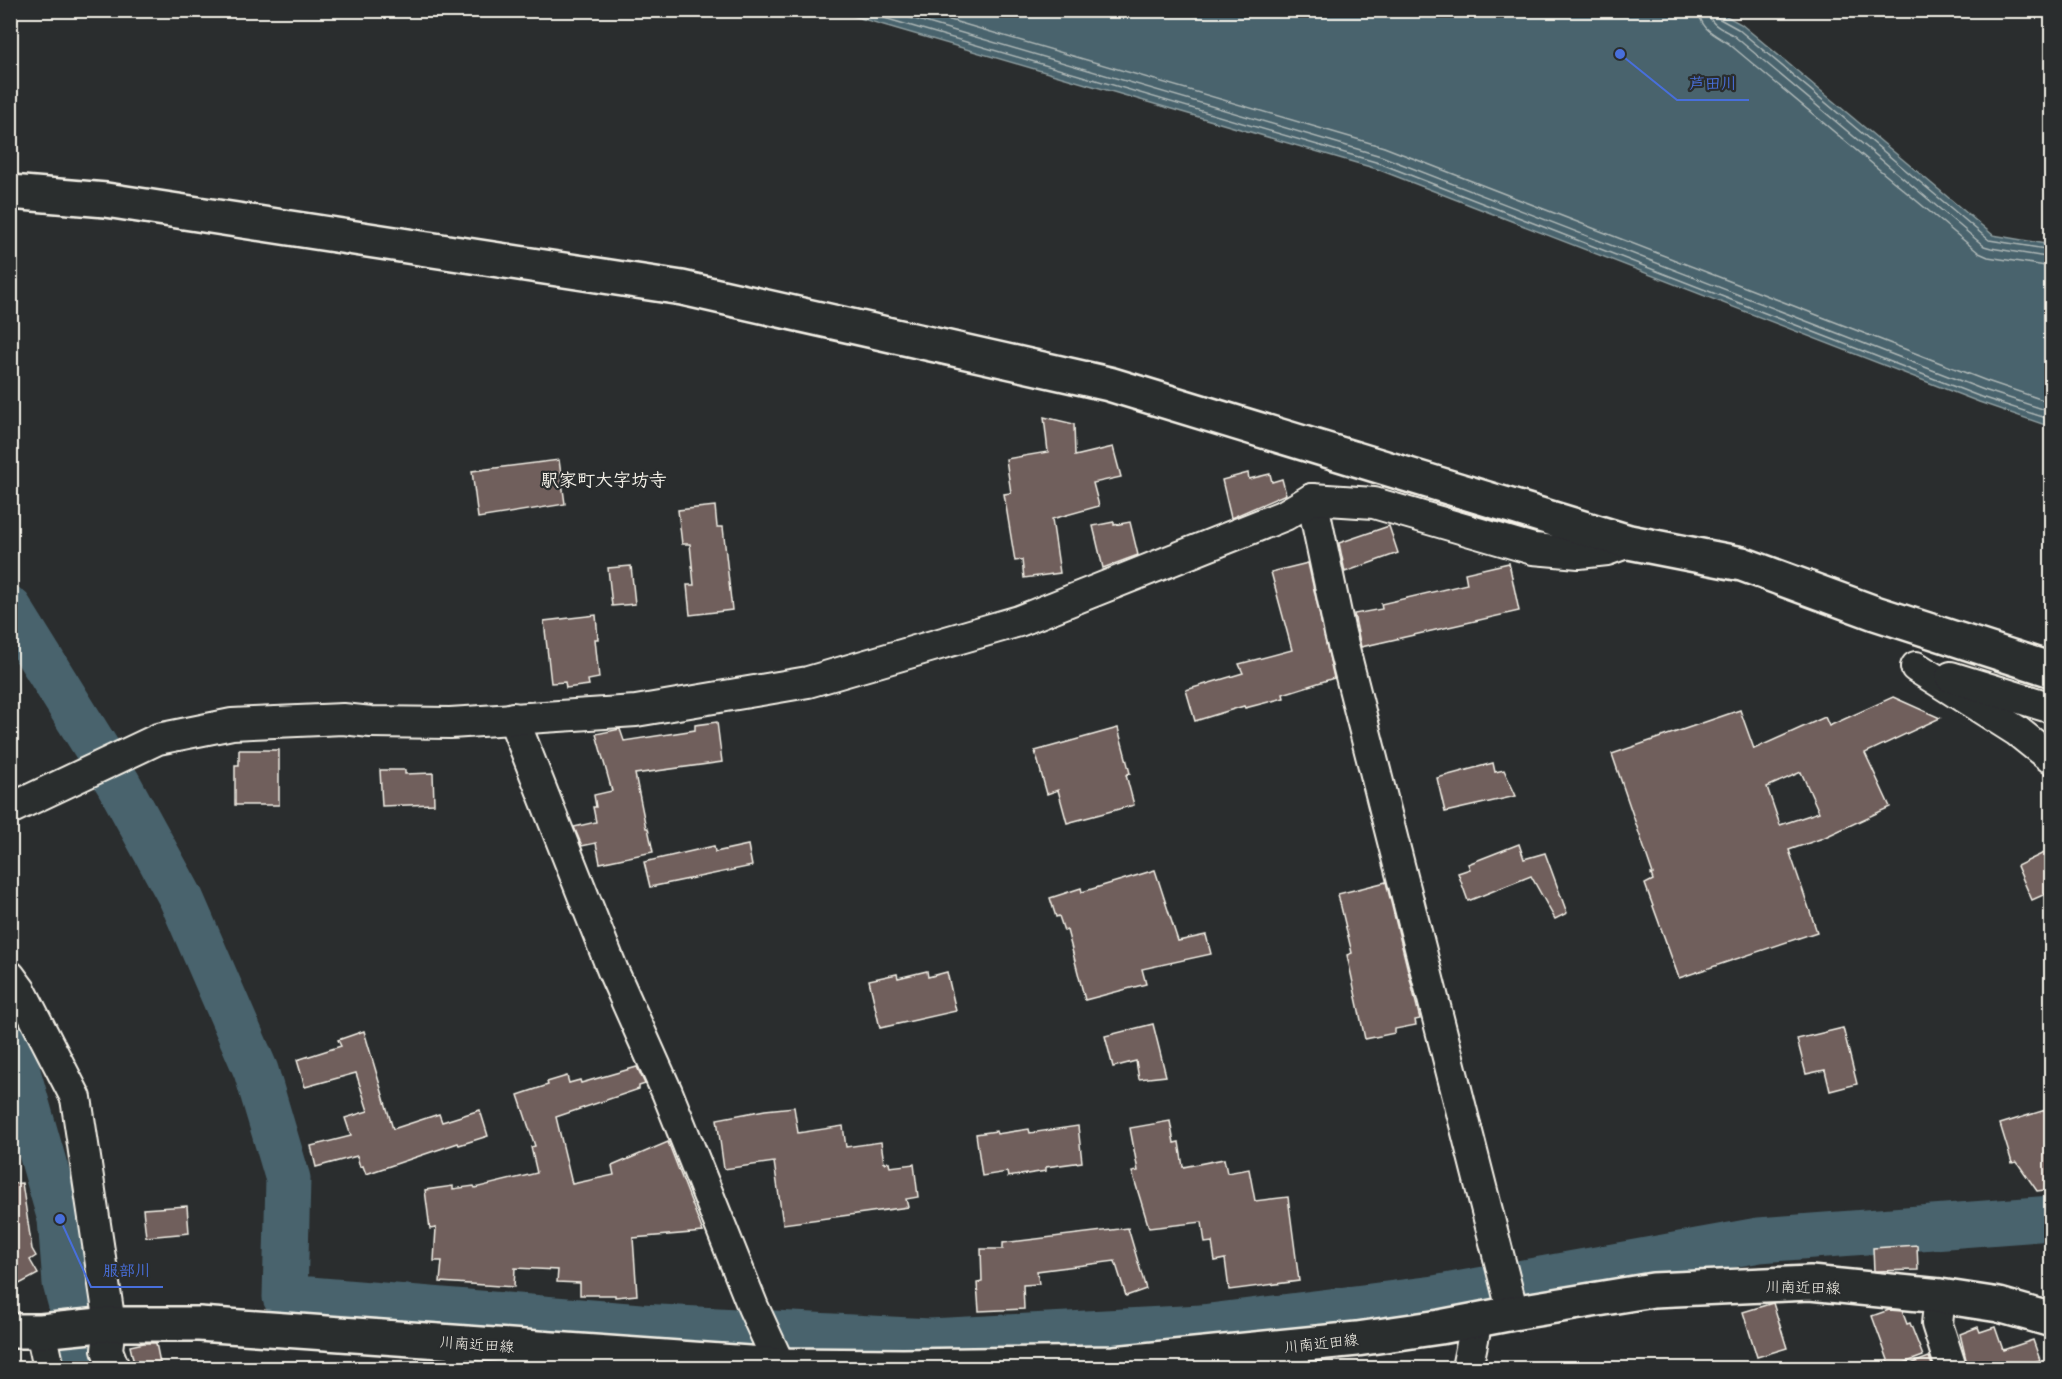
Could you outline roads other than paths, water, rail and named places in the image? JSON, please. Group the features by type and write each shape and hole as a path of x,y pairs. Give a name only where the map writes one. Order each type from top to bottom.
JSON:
{"street":[{"path":"10,192 106,200 682,288 1109,384 1629,542 1742,564 1875,613 2052,670"},
{"path":"10,809 158,739 232,724 343,719 371,722 450,723 636,711 808,682 1019,621 1285,515 1312,499 1374,503 1533,549 1579,553 1607,550 1629,542"},
{"path":"1312,499 1340,633 1513,1313"},
{"path":"2052,708 1916,667 2017,731 2052,759"},
{"path":"513,718 613,971 666,1092 753,1307 780,1367"},
{"path":"10,976 21,991 76,1098 102,1325 107,1350 114,1368"},
{"name":"川南近田線","path":"34,1330 102,1325 199,1324 780,1367 1114,1364 1357,1339 1653,1290 1810,1283 1940,1296 2000,1305 2052,1320"},
{"path":"1940,1296 1937,1324 1951,1368"},
{"path":"1467,1368 1477,1320"},
{"path":"34,1330 49,1368"}],"water":[{"path":"836,11 1717,11 1741,24 1993,235 2051,245 2051,427 1979,402 1377,169"}],"waterway":[{"path":"10,609 118,783 181,898 256,1071 288,1179 285,1297 640,1326 930,1341 1202,1327 1435,1298 1759,1240 2052,1218"},
{"path":"10,1044 60,1219 65,1283 88,1368"}],"place":[{"name":"芦田川","path":"1620,54"},
{"name":"服部川","path":"60,1219"}],"district":[{"name":"駅家町大字坊寺","path":"604,478"}]}
